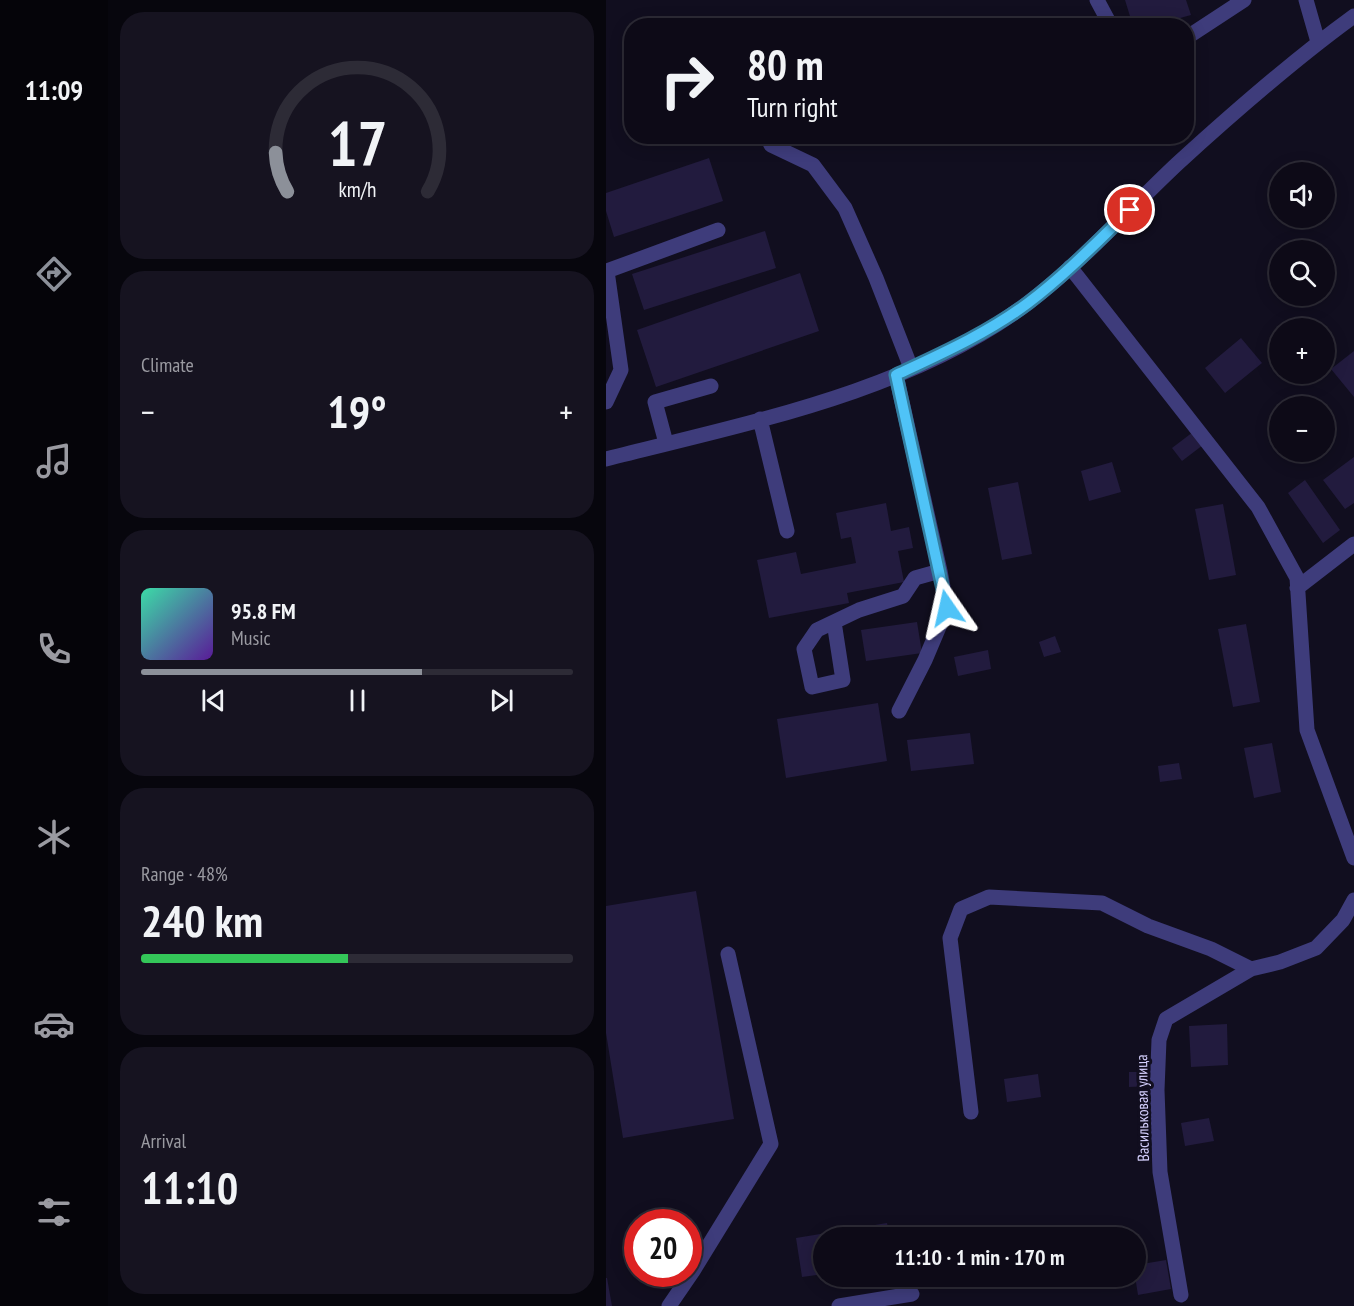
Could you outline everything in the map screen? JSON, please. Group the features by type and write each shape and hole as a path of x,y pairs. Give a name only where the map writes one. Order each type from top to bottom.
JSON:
{"street":[{"path":"1097,0 1107,18"},
{"path":"1194,33 1244,0"},
{"path":"1306,0 1318,42"},
{"path":"606,459 760,419 884,380 966,342 1027,303 1070,267 1178,164 1300,55 1354,15"},
{"path":"771,144 813,165 845,208 876,278 911,368"},
{"path":"606,402 621,370 607,271 717,230"},
{"path":"1070,267 1258,507 1297,578 1307,730 1354,858"},
{"path":"896,375 947,608 926,660 899,711"},
{"path":"666,443 655,402 711,386"},
{"path":"760,419 787,531"},
{"path":"1297,588 1354,544"},
{"path":"834,622 859,610 903,596 915,578 940,572"},
{"path":"971,1112 950,938 961,909 989,897 1102,903 1148,926 1211,949 1251,969"},
{"name":"Васильковая улица","path":"1181,1294 1160,1172 1157,1089 1159,1040 1166,1019 1251,969 1280,962 1316,948 1343,920 1354,900"},
{"path":"669,1306 699,1262 771,1144 728,954"},
{"path":"839,1306 912,1294"}],"building":[{"path":"1125,0 1186,0 1191,15 1180,18 1131,18"},
{"path":"709,158 723,201 614,237 606,211 606,193"},
{"path":"765,231 776,268 644,310 632,274"},
{"path":"800,273 819,331 656,387 637,330"},
{"path":"1241,338 1262,363 1225,393 1205,368"},
{"path":"1354,351 1354,397 1335,374 1335,366"},
{"path":"1193,432 1203,445 1182,461 1172,448"},
{"path":"1354,457 1354,503 1345,509 1323,480"},
{"path":"1112,462 1121,492 1089,501 1081,471"},
{"path":"1305,480 1340,530 1323,543 1288,493"},
{"path":"1018,482 1032,554 1002,560 988,488"},
{"path":"886,503 891,531 909,527 913,548 898,551 904,582 847,593 849,603 769,618 757,560 796,552 801,574 856,563 851,537 841,539 836,513"},
{"path":"1223,504 1236,575 1209,580 1195,509"},
{"path":"917,622 922,653 866,661 861,630"},
{"path":"1246,624 1260,702 1233,707 1218,629"},
{"path":"1055,636 1061,652 1044,657 1039,642"},
{"path":"988,650 991,669 958,676 954,657"},
{"path":"878,703 887,761 786,778 777,719"},
{"path":"970,733 974,764 911,771 907,740"},
{"path":"1272,743 1281,792 1254,798 1244,748"},
{"path":"1179,763 1182,779 1160,782 1158,766"},
{"path":"696,891 734,1119 623,1138 606,1033 606,906"},
{"path":"1227,1024 1228,1065 1191,1067 1189,1026"},
{"path":"1129,1072 1151,1072 1151,1086 1129,1087"},
{"path":"1038,1074 1041,1097 1007,1102 1004,1079"},
{"path":"1209,1118 1214,1141 1185,1146 1181,1123"},
{"path":"887,1223 888,1227 863,1227"},
{"path":"813,1235 813,1276 802,1277 796,1238"},
{"path":"1166,1260 1171,1289 1138,1295 1137,1287 1146,1287 1146,1263"},
{"path":"607,1278 612,1306 606,1306"}],"route":[{"path":"947,608 896,375 966,342 1027,303 1082,257 1130,210"}]}
